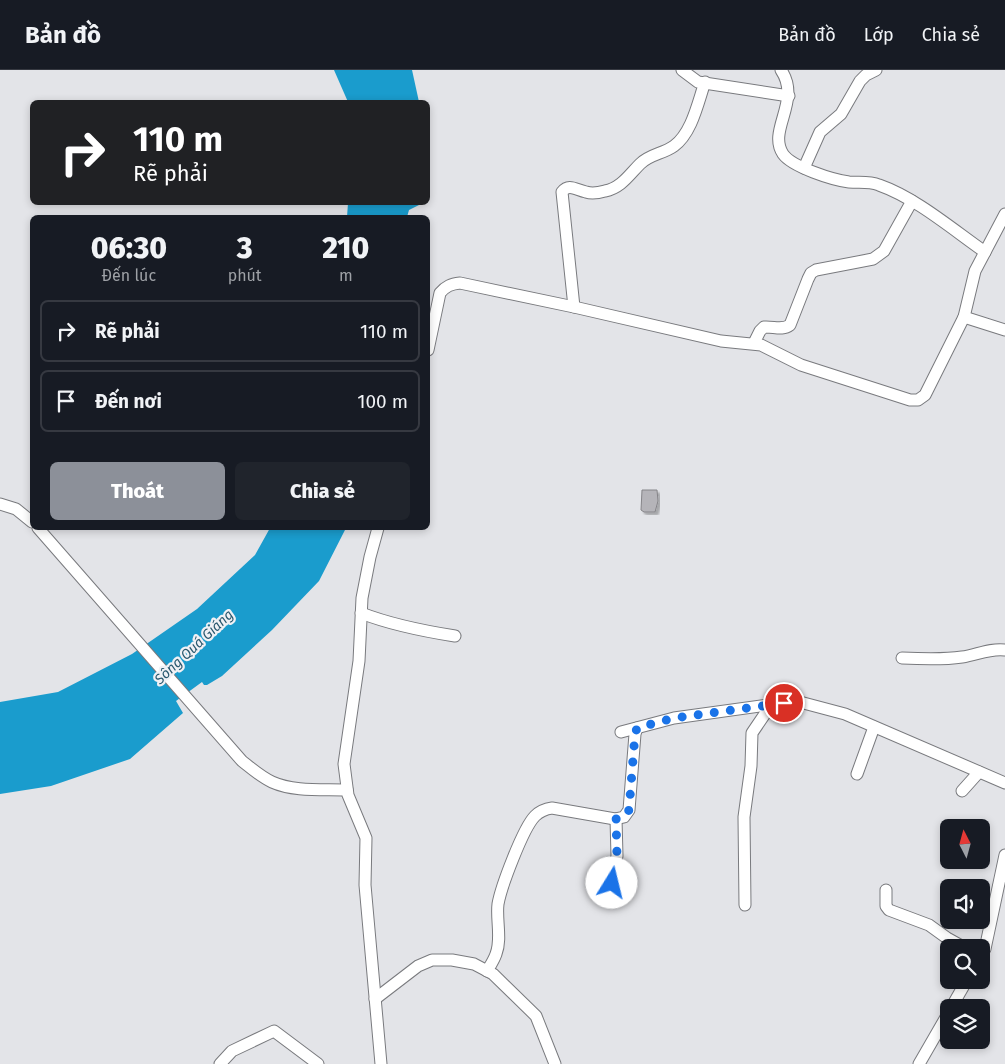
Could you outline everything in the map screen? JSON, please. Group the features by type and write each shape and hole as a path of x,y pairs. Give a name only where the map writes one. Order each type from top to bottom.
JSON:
{"street":[{"path":"682,70 698,82 789,96"},
{"path":"781,70 787,82 789,96 779,142 785,156 790,161 804,168 840,180 872,183 912,201 985,252"},
{"path":"804,168 820,132 841,114 860,81 866,75 876,70"},
{"path":"574,307 562,192 570,187 595,193 614,188 645,160 675,146 687,129 705,82"},
{"path":"754,344 764,327 781,328 790,325 812,273 816,270 880,256 912,201"},
{"path":"430,340 440,293 444,288 460,283 721,341 754,344 768,348 801,366 914,400 925,395 964,317 975,271 1005,214"},
{"path":"964,317 1005,330"},
{"path":"0,504 16,509 30,520"},
{"path":"40,530 242,761 261,777 272,783 293,787 347,790"},
{"path":"377,530 362,598 359,661 344,764 347,790 366,838 365,885 381,1064"},
{"path":"361,613 390,624 419,631 455,636"},
{"path":"902,658 964,657 990,650 1005,650"},
{"path":"621,732 674,718 796,701 845,714 1005,784"},
{"path":"745,905 744,817 752,733 771,705"},
{"path":"487,971 497,951 497,914 501,892 521,840 534,817 543,810 552,808 616,819 624,817 629,810 637,728"},
{"path":"857,774 874,728"},
{"path":"962,791 980,772"},
{"path":"614,890 612,876 617,856 616,819"},
{"path":"987,939 1005,855"},
{"path":"886,890 886,906 889,910 929,925 949,939"},
{"path":"375,999 418,966 432,960 452,960 474,964 493,974 536,1016 555,1064"},
{"path":"919,1064 940,1028"},
{"path":"220,1064 232,1051 274,1032 318,1064"}],"water":[{"path":"334,70 412,70 419,100 347,100"},
{"path":"348,205 419,205 409,210 408,215 347,215"},
{"name":"Sông Quá Giáng","path":"269,530 345,530 319,581 272,630 222,676 207,685 204,685 202,682 176,701 183,713 130,759 51,786 0,794 0,702 58,692 132,654 197,609 255,555"}],"building":[{"path":"642,490 657,490 658,501 655,512 644,512 641,510"}],"route":[{"path":"612,883 617,856 616,819 624,817 629,810 637,728 674,718 784,703"}]}
